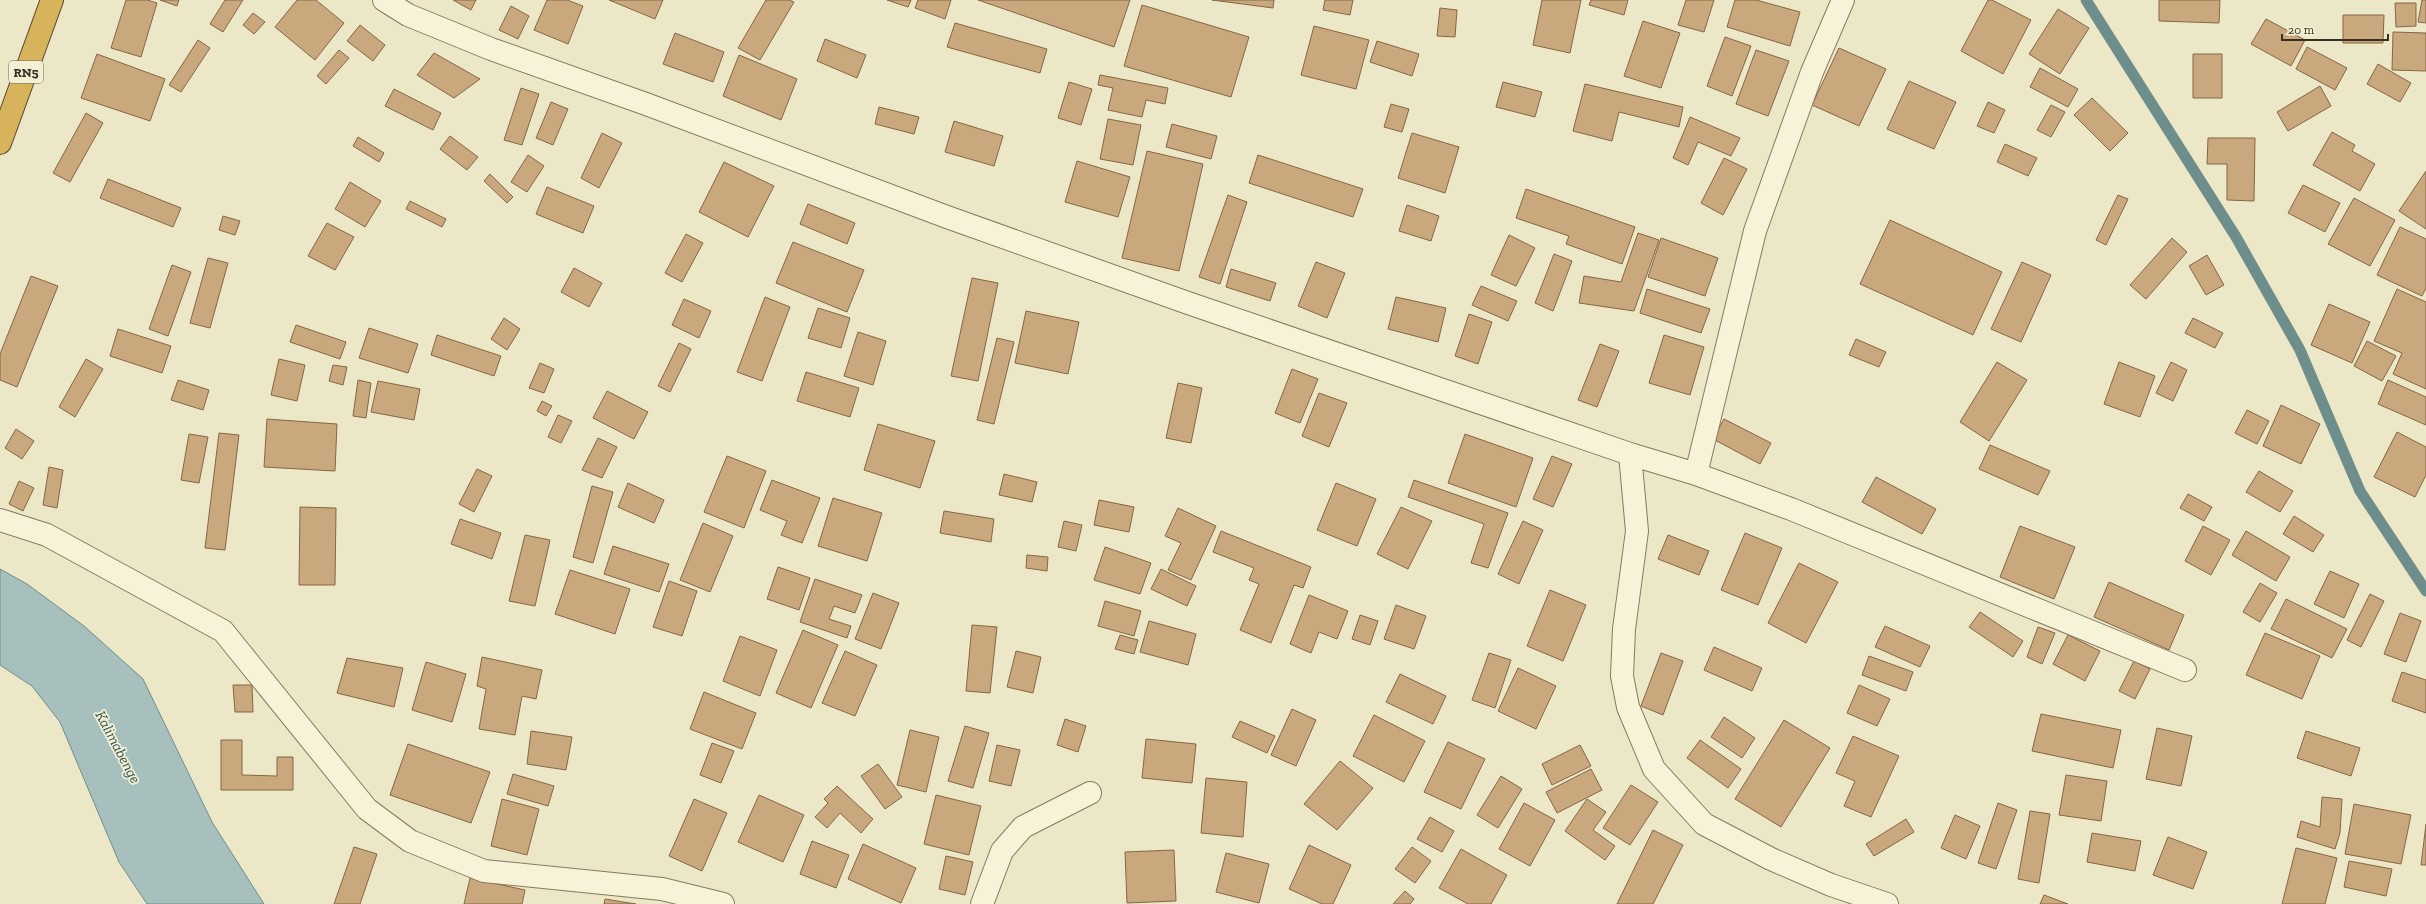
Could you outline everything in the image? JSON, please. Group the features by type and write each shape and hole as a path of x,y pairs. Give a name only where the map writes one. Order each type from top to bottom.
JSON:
{"highway":[{"name":"RN5","path":"0,143 52,0"}],"street":[{"path":"384,0 408,15 491,49 646,104 948,217 1188,303 1630,454 1696,474 1791,509 2185,670"},
{"path":"1696,474 1755,231 1812,72 1843,0"},
{"path":"1630,454 1637,531 1624,629 1622,676 1628,708 1654,769 1704,824 1771,859 1830,884 1887,904"},
{"path":"0,520 47,535 223,631 367,809 410,841 484,871 662,889 723,904"},
{"path":"982,904 1002,851 1023,827 1090,793"}],"water":[{"name":"Kalimabenge","path":"0,569 27,584 84,626 143,679 212,822 264,904 147,904 119,862 60,722 32,686 0,665"}],"building":[{"path":"126,0 147,0 157,3 141,57 111,48"},
{"path":"160,0 179,0 177,6"},
{"path":"225,0 243,0 223,32 210,24"},
{"path":"297,0 316,0 344,23 315,60 275,27"},
{"path":"453,0 476,0 471,10"},
{"path":"547,0 567,0 583,6 568,44 534,30"},
{"path":"609,0 663,0 655,19"},
{"path":"766,0 789,0 794,2 760,60 738,48"},
{"path":"887,0 911,0 908,7"},
{"path":"918,0 951,0 945,19 915,8"},
{"path":"978,0 1130,0 1114,47"},
{"path":"1212,0 1274,0 1273,8"},
{"path":"1325,0 1353,0 1350,15 1323,10"},
{"path":"1542,0 1581,0 1570,53 1533,45"},
{"path":"1591,0 1628,0 1624,15 1589,5"},
{"path":"1686,0 1714,0 1704,32 1678,25"},
{"path":"1735,0 1756,0 1800,12 1790,46 1727,27"},
{"path":"1988,0 1992,0 2031,20 2003,74 1961,51"},
{"path":"2159,0 2220,0 2219,23 2159,21"},
{"path":"2422,0 2426,0 2426,23 2418,22"},
{"path":"2395,3 2416,3 2416,26 2396,27"},
{"path":"1142,5 1249,37 1231,97 1124,66"},
{"path":"511,6 529,16 518,39 499,30"},
{"path":"1440,8 1457,10 1455,37 1437,36"},
{"path":"2058,9 2089,28 2060,74 2029,54"},
{"path":"253,13 265,22 254,34 243,25"},
{"path":"2343,15 2384,15 2383,43 2343,43"},
{"path":"2266,19 2305,40 2291,66 2251,44"},
{"path":"1643,21 1680,33 1661,88 1624,76"},
{"path":"955,23 1047,49 1040,73 947,47"},
{"path":"360,25 385,45 373,61 347,41"},
{"path":"1314,26 1369,40 1356,89 1301,75"},
{"path":"2393,32 2426,33 2426,71 2392,70"},
{"path":"675,33 724,52 713,82 663,64"},
{"path":"1725,37 1751,46 1732,96 1707,86"},
{"path":"825,39 866,55 857,78 817,61"},
{"path":"198,40 210,48 181,92 169,85"},
{"path":"1377,41 1419,54 1412,76 1370,62"},
{"path":"2307,47 2347,68 2335,90 2296,69"},
{"path":"1839,48 1886,69 1859,126 1812,105"},
{"path":"339,50 349,58 326,84 317,76"},
{"path":"1756,50 1789,61 1768,116 1736,104"},
{"path":"434,53 480,79 454,98 417,75"},
{"path":"97,54 165,79 150,121 81,98"},
{"path":"2193,54 2222,54 2222,98 2193,98"},
{"path":"739,55 797,79 781,120 723,96"},
{"path":"2378,64 2411,83 2400,102 2367,84"},
{"path":"2040,68 2078,89 2068,107 2030,87"},
{"path":"1100,75 1168,88 1165,104 1146,100 1142,117 1108,110 1113,88 1098,85"},
{"path":"1909,81 1956,102 1934,149 1887,129"},
{"path":"1069,82 1092,89 1081,125 1058,118"},
{"path":"1503,82 1542,92 1535,117 1496,107"},
{"path":"1585,84 1683,107 1679,127 1619,112 1612,141 1573,131"},
{"path":"2320,86 2331,106 2288,131 2277,112"},
{"path":"521,88 539,94 522,145 504,140"},
{"path":"394,89 441,113 433,130 385,106"},
{"path":"2092,98 2128,133 2110,151 2074,115"},
{"path":"551,102 568,109 553,145 536,138"},
{"path":"1988,102 2005,110 1994,133 1977,126"},
{"path":"1391,104 1409,109 1402,132 1384,127"},
{"path":"2051,105 2065,112 2051,137 2037,130"},
{"path":"879,107 919,117 914,134 875,124"},
{"path":"86,113 103,123 70,182 53,173"},
{"path":"1690,117 1740,138 1731,156 1698,142 1688,165 1673,158"},
{"path":"1108,119 1141,125 1133,165 1100,159"},
{"path":"954,121 1003,136 994,166 945,152"},
{"path":"1172,124 1217,136 1211,159 1166,147"},
{"path":"2332,132 2355,145 2352,151 2375,164 2360,191 2313,165"},
{"path":"602,133 622,143 599,188 581,178"},
{"path":"1412,133 1459,147 1445,193 1398,178"},
{"path":"450,136 478,157 467,170 440,149"},
{"path":"358,137 384,153 379,162 353,146"},
{"path":"2208,138 2255,138 2254,201 2227,200 2227,164 2207,164"},
{"path":"2005,144 2037,158 2028,176 1997,162"},
{"path":"1147,151 1203,164 1179,271 1122,258"},
{"path":"528,155 544,166 527,192 511,182"},
{"path":"1258,155 1363,189 1353,217 1249,183"},
{"path":"1724,158 1747,169 1723,215 1701,203"},
{"path":"1077,161 1130,177 1118,217 1065,202"},
{"path":"724,162 774,186 748,237 699,212"},
{"path":"2426,171 2426,229 2399,211"},
{"path":"490,174 513,197 507,203 484,181"},
{"path":"108,179 181,208 173,227 100,198"},
{"path":"350,182 381,201 365,227 335,209"},
{"path":"2303,185 2340,203 2325,232 2288,213"},
{"path":"547,187 594,206 583,233 536,214"},
{"path":"1526,189 1635,227 1622,264 1566,244 1569,236 1516,218"},
{"path":"1228,195 1247,202 1220,284 1199,277"},
{"path":"2118,195 2128,199 2106,245 2096,240"},
{"path":"2354,198 2395,220 2370,266 2328,244"},
{"path":"410,201 446,219 442,227 406,209"},
{"path":"808,204 855,223 847,244 800,224"},
{"path":"1407,205 1439,216 1431,241 1399,231"},
{"path":"223,216 240,221 235,235 219,230"},
{"path":"1890,220 2002,272 1973,335 1860,284"},
{"path":"327,223 354,237 335,270 308,256"},
{"path":"2400,227 2426,239 2426,288 2422,296 2377,275"},
{"path":"1638,233 1659,240 1634,311 1579,303 1584,276 1621,282"},
{"path":"686,234 703,243 682,282 665,273"},
{"path":"1509,235 1535,248 1516,286 1491,275"},
{"path":"1661,238 1718,258 1705,296 1648,277"},
{"path":"2172,238 2187,252 2146,299 2130,285"},
{"path":"793,242 864,270 847,312 776,283"},
{"path":"1554,254 1572,261 1553,311 1535,303"},
{"path":"2207,255 2224,285 2206,295 2189,266"},
{"path":"208,258 228,263 210,328 190,323"},
{"path":"1316,262 1345,273 1327,318 1298,306"},
{"path":"2022,262 2051,275 2021,342 1991,329"},
{"path":"172,265 191,272 168,336 149,329"},
{"path":"574,268 602,283 589,307 561,292"},
{"path":"1231,269 1276,283 1270,301 1226,287"},
{"path":"31,276 58,286 17,387 0,380 0,354"},
{"path":"972,278 998,283 978,381 951,376"},
{"path":"1481,286 1517,301 1508,321 1472,305"},
{"path":"1647,289 1710,309 1701,333 1640,313"},
{"path":"2397,289 2426,302 2426,389 2393,374 2402,353 2374,341"},
{"path":"765,297 790,307 762,381 737,372"},
{"path":"1396,297 1446,308 1438,342 1388,329"},
{"path":"684,299 711,311 699,338 672,325"},
{"path":"2329,304 2370,322 2352,363 2311,345"},
{"path":"818,308 850,318 841,348 808,338"},
{"path":"1026,311 1079,322 1068,374 1015,363"},
{"path":"1469,314 1492,322 1478,364 1455,356"},
{"path":"504,318 520,329 507,350 491,339"},
{"path":"2193,318 2223,333 2215,348 2185,333"},
{"path":"296,325 346,342 340,359 290,342"},
{"path":"369,328 418,344 408,373 359,358"},
{"path":"118,329 171,346 162,373 110,356"},
{"path":"858,332 886,341 873,385 844,376"},
{"path":"437,335 501,356 494,376 431,355"},
{"path":"1664,335 1704,347 1690,395 1649,383"},
{"path":"997,338 1014,342 994,424 977,420"},
{"path":"1856,339 1886,352 1879,367 1849,355"},
{"path":"2367,341 2396,356 2382,381 2354,366"},
{"path":"679,343 691,349 670,392 658,386"},
{"path":"1600,344 1619,351 1597,407 1578,400"},
{"path":"86,359 103,369 75,417 59,407"},
{"path":"279,359 305,365 297,401 271,395"},
{"path":"1997,362 2027,380 1989,441 1960,422"},
{"path":"2119,362 2155,376 2140,417 2104,404"},
{"path":"2171,362 2187,370 2173,401 2156,393"},
{"path":"540,363 554,369 544,393 529,388"},
{"path":"333,365 347,367 343,385 329,381"},
{"path":"1292,369 1318,379 1300,423 1275,413"},
{"path":"806,372 859,388 850,417 797,401"},
{"path":"178,380 209,390 203,410 171,400"},
{"path":"358,380 371,383 366,418 353,416"},
{"path":"2388,380 2426,397 2426,425 2378,404"},
{"path":"378,381 420,389 414,420 371,412"},
{"path":"1178,383 1202,388 1191,443 1166,438"},
{"path":"607,391 648,412 634,439 593,418"},
{"path":"1319,393 1347,403 1329,447 1302,436"},
{"path":"542,401 552,406 546,416 537,411"},
{"path":"2281,405 2320,424 2301,464 2263,446"},
{"path":"2247,410 2269,421 2257,444 2235,433"},
{"path":"558,415 572,421 561,443 548,437"},
{"path":"267,419 337,424 335,471 264,467"},
{"path":"1724,419 1771,443 1760,464 1713,439"},
{"path":"878,424 935,441 920,488 864,470"},
{"path":"16,429 34,441 22,459 5,448"},
{"path":"2397,432 2426,447 2426,475 2415,497 2374,477"},
{"path":"219,433 239,435 225,550 205,548"},
{"path":"189,434 208,437 199,483 181,480"},
{"path":"1465,434 1533,458 1516,507 1448,483"},
{"path":"598,438 617,447 602,478 582,470"},
{"path":"1990,445 2050,471 2038,495 1979,469"},
{"path":"727,456 766,471 744,528 704,512"},
{"path":"1552,456 1572,464 1553,507 1533,499"},
{"path":"49,467 63,470 57,508 43,505"},
{"path":"477,469 492,476 474,512 459,504"},
{"path":"2259,471 2293,491 2280,512 2246,492"},
{"path":"1004,474 1037,482 1032,502 999,495"},
{"path":"1876,477 1936,509 1922,534 1862,502"},
{"path":"772,480 820,498 802,543 781,535 787,521 760,510"},
{"path":"1414,480 1508,513 1488,568 1471,563 1484,524 1408,497"},
{"path":"19,481 34,488 23,511 9,504"},
{"path":"628,483 664,500 654,523 618,507"},
{"path":"1336,483 1376,499 1357,546 1317,530"},
{"path":"592,486 613,492 593,563 573,557"},
{"path":"2188,494 2212,507 2204,521 2180,508"},
{"path":"833,498 882,513 867,561 818,546"},
{"path":"1099,500 1134,507 1129,532 1094,525"},
{"path":"300,507 336,508 335,585 299,585"},
{"path":"1401,507 1432,521 1408,569 1377,554"},
{"path":"1178,508 1216,526 1191,580 1168,570 1181,543 1165,536"},
{"path":"944,511 994,519 991,542 940,533"},
{"path":"2294,516 2324,535 2313,552 2283,534"},
{"path":"460,519 501,533 492,559 451,544"},
{"path":"1064,521 1082,525 1076,551 1058,547"},
{"path":"1523,521 1543,530 1519,584 1498,574"},
{"path":"703,523 733,536 710,592 680,580"},
{"path":"2020,526 2075,547 2054,599 2000,577"},
{"path":"2203,526 2230,540 2211,575 2185,561"},
{"path":"1221,531 1311,567 1303,588 1294,585 1271,643 1240,630 1259,584 1249,580 1254,568 1213,552"},
{"path":"2246,531 2290,557 2276,581 2232,555"},
{"path":"1745,533 1782,548 1758,605 1721,590"},
{"path":"525,535 550,540 535,606 509,601"},
{"path":"1668,535 1709,551 1699,575 1658,559"},
{"path":"613,546 669,564 659,592 604,574"},
{"path":"1105,547 1151,563 1140,594 1094,580"},
{"path":"1027,555 1048,557 1047,571 1026,568"},
{"path":"1799,563 1838,582 1806,643 1768,623"},
{"path":"778,567 810,578 799,610 767,599"},
{"path":"1161,569 1196,586 1187,606 1151,589"},
{"path":"570,570 630,589 615,634 555,614"},
{"path":"2330,571 2359,584 2344,618 2314,604"},
{"path":"815,579 862,595 855,613 834,606 829,619 851,626 847,638 800,622"},
{"path":"669,581 697,591 682,636 653,627"},
{"path":"2109,582 2184,615 2169,650 2094,617"},
{"path":"2260,583 2277,593 2260,622 2243,612"},
{"path":"1550,590 1586,605 1563,661 1527,646"},
{"path":"873,593 899,603 881,649 855,639"},
{"path":"2370,594 2384,601 2361,647 2347,640"},
{"path":"1309,595 1348,611 1337,639 1319,632 1311,653 1290,644"},
{"path":"2286,599 2347,629 2332,658 2271,629"},
{"path":"1105,601 1141,611 1134,636 1098,626"},
{"path":"1396,605 1426,616 1414,649 1384,639"},
{"path":"1980,612 2023,641 2013,657 1969,627"},
{"path":"2400,613 2421,621 2406,662 2384,654"},
{"path":"1360,615 1378,621 1370,645 1352,639"},
{"path":"1149,621 1196,634 1188,665 1140,652"},
{"path":"972,625 997,627 990,693 966,691"},
{"path":"1885,626 1930,646 1920,667 1875,647"},
{"path":"2038,627 2055,633 2042,664 2027,657"},
{"path":"803,630 838,645 811,708 776,693"},
{"path":"2265,633 2320,656 2302,699 2246,675"},
{"path":"1120,635 1138,640 1134,654 1115,649"},
{"path":"2068,635 2100,651 2085,681 2053,664"},
{"path":"740,636 777,650 760,696 723,681"},
{"path":"1714,647 1762,668 1752,691 1704,670"},
{"path":"845,651 877,665 855,716 822,703"},
{"path":"1016,651 1041,657 1033,693 1007,687"},
{"path":"1489,653 1511,660 1495,708 1472,700"},
{"path":"1661,653 1683,661 1663,715 1641,706"},
{"path":"1869,656 1913,672 1906,691 1862,675"},
{"path":"482,657 542,670 536,699 522,696 515,735 479,729 486,689 477,686"},
{"path":"347,658 403,668 394,707 337,693"},
{"path":"2134,661 2150,669 2135,699 2119,691"},
{"path":"426,662 466,674 452,722 412,710"},
{"path":"1518,668 1556,686 1536,729 1498,711"},
{"path":"2402,672 2426,680 2426,713 2392,701"},
{"path":"1400,674 1446,696 1433,724 1386,702"},
{"path":"233,685 252,685 253,712 235,712"},
{"path":"1859,685 1890,699 1877,726 1847,713"},
{"path":"704,692 756,713 742,749 690,729"},
{"path":"1292,709 1316,720 1296,766 1271,755"},
{"path":"2041,714 2121,730 2113,768 2032,751"},
{"path":"1374,715 1425,741 1404,782 1353,756"},
{"path":"1724,717 1755,738 1742,758 1711,737"},
{"path":"1065,719 1086,726 1078,752 1057,745"},
{"path":"1784,720 1830,748 1781,827 1735,799"},
{"path":"1240,721 1275,736 1267,753 1232,737"},
{"path":"965,726 989,733 973,788 948,781"},
{"path":"2157,728 2192,736 2181,786 2146,779"},
{"path":"910,730 939,737 926,792 897,785"},
{"path":"531,731 572,737 566,770 527,764"},
{"path":"2306,731 2360,748 2351,776 2297,758"},
{"path":"1853,736 1899,756 1871,817 1844,806 1855,781 1836,773"},
{"path":"1146,739 1196,744 1192,783 1142,778"},
{"path":"221,740 242,740 242,775 277,776 277,757 293,757 293,790 221,790"},
{"path":"1700,740 1741,769 1728,788 1687,758"},
{"path":"1448,742 1485,759 1461,809 1424,792"},
{"path":"712,743 734,751 721,783 700,775"},
{"path":"408,744 490,772 471,823 390,795"},
{"path":"997,745 1020,750 1011,786 989,781"},
{"path":"1580,745 1591,766 1552,785 1542,764"},
{"path":"1340,761 1373,788 1337,830 1304,804"},
{"path":"878,764 902,797 885,809 861,776"},
{"path":"1591,769 1602,790 1557,813 1546,792"},
{"path":"513,774 554,786 548,806 507,794"},
{"path":"2066,775 2107,781 2101,821 2059,815"},
{"path":"1501,776 1522,789 1498,828 1477,815"},
{"path":"1206,778 1247,782 1243,837 1201,833"},
{"path":"1631,785 1658,802 1630,845 1603,828"},
{"path":"837,786 873,819 861,833 840,813 827,828 815,817 828,803 824,799"},
{"path":"759,795 804,815 783,862 738,842"},
{"path":"936,795 981,806 969,855 924,844"},
{"path":"2322,797 2342,799 2340,833 2335,849 2297,837 2301,821 2320,827"},
{"path":"502,799 539,809 527,855 491,846"},
{"path":"694,799 727,813 702,871 669,856"},
{"path":"1587,799 1606,812 1593,830 1615,846 1605,860 1565,831"},
{"path":"1524,803 1555,820 1530,866 1499,849"},
{"path":"1998,803 2017,810 1996,869 1978,863"},
{"path":"2354,804 2411,815 2401,864 2345,854"},
{"path":"2030,811 2050,814 2039,883 2018,879"},
{"path":"1955,815 1980,826 1966,859 1941,848"},
{"path":"1430,817 1454,831 1442,852 1417,839"},
{"path":"1906,819 1914,832 1874,856 1866,844"},
{"path":"2426,824 2426,865 2421,865"},
{"path":"1653,830 1683,845 1653,904 1617,904"},
{"path":"2092,833 2141,841 2135,871 2087,862"},
{"path":"2168,837 2207,852 2193,889 2153,875"},
{"path":"812,841 849,855 836,888 800,874"},
{"path":"863,844 916,868 901,903 848,879"},
{"path":"1309,845 1351,865 1333,904 1322,904 1289,889"},
{"path":"354,847 377,854 360,904 334,904"},
{"path":"1412,847 1431,861 1415,883 1395,869"},
{"path":"2296,848 2337,858 2325,904 2282,904"},
{"path":"1461,849 1507,875 1491,904 1468,904 1439,888"},
{"path":"1174,850 1176,901 1127,903 1125,852"},
{"path":"1226,853 1269,864 1259,903 1216,892"},
{"path":"946,856 973,862 965,895 939,889"},
{"path":"2349,861 2392,869 2386,896 2344,887"},
{"path":"470,878 525,890 522,904 464,904"},
{"path":"1405,891 1414,899 1410,904 1393,904"},
{"path":"2044,895 2068,904 2040,904"},
{"path":"605,899 636,904 604,904"}],"waterway":[{"path":"2086,0 2236,237 2300,350 2360,491 2426,591"}]}
